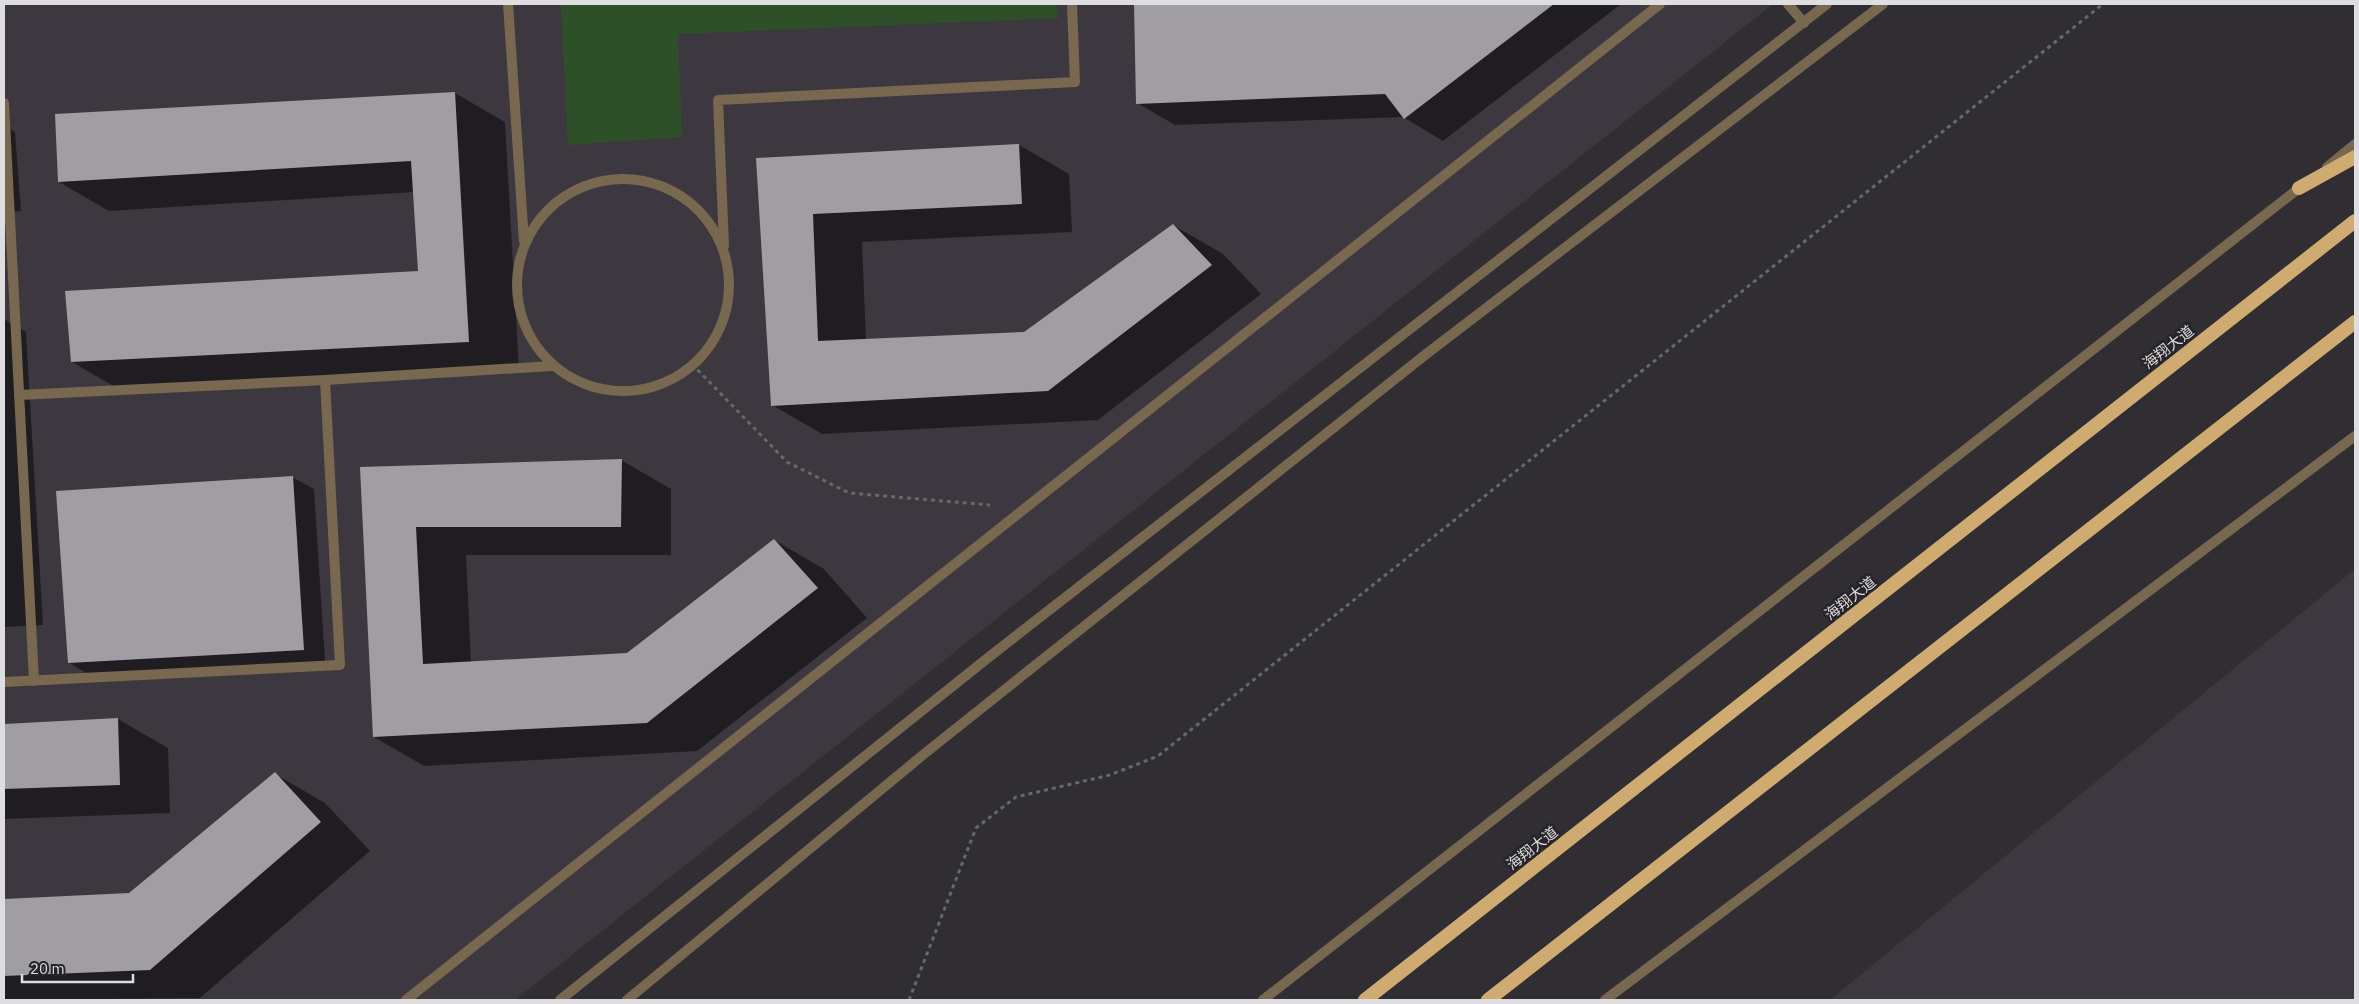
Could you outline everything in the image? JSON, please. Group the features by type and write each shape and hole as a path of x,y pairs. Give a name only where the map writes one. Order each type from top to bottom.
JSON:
{"highway":[{"path":"2299,188 2355,157"},
{"name":"海翔大道","path":"1365,1000 2355,221"},
{"path":"1488,1000 2355,322"}],"street":[{"path":"508,4 524,241 516,274 518,308 530,340 552,366 582,384 615,391 649,388 681,374 707,351 724,320 730,284 724,248 718,100 1075,82 1072,4"},
{"path":"406,1000 1660,4"},
{"path":"1788,4 1804,22"},
{"path":"560,1000 1005,645 1827,4"},
{"path":"627,1000 924,754 1410,367 1884,4"},
{"path":"4,103 34,681"},
{"path":"1263,1000 2355,144"},
{"path":"524,241 543,212 572,190 607,179 644,180 678,192 705,216 724,248"},
{"path":"19,395 325,380 552,366"},
{"path":"4,682 340,665 325,380"},
{"path":"1605,1000 2355,436"}],"path":[{"path":"909,1000 976,828 1016,797 1110,775 1158,756 2104,4"},
{"path":"692,364 787,462 849,493 982,503 1020,512"}],"shaded area":[{"path":"4,4 1773,4 515,1000 4,1000"},
{"path":"2355,569 2355,1000 1830,1000"}],"green space":[{"path":"561,4 1057,4 1058,18 678,34 682,137 568,145"}],"building":[{"path":"1134,4 1554,4 1404,119 1385,94 1136,104"},
{"path":"455,92 469,342 71,362 65,291 418,271 411,161 58,182 55,114"},
{"path":"1019,144 1022,204 813,214 818,341 1024,332 1173,224 1212,265 1048,391 771,406 756,158"},
{"path":"622,459 621,527 416,527 423,664 627,653 774,539 818,588 647,723 373,737 360,467"},
{"path":"293,476 304,650 68,663 56,491"},
{"path":"118,718 120,785 4,789 4,724"},
{"path":"275,772 321,822 150,970 4,976 4,899 129,893"}]}
